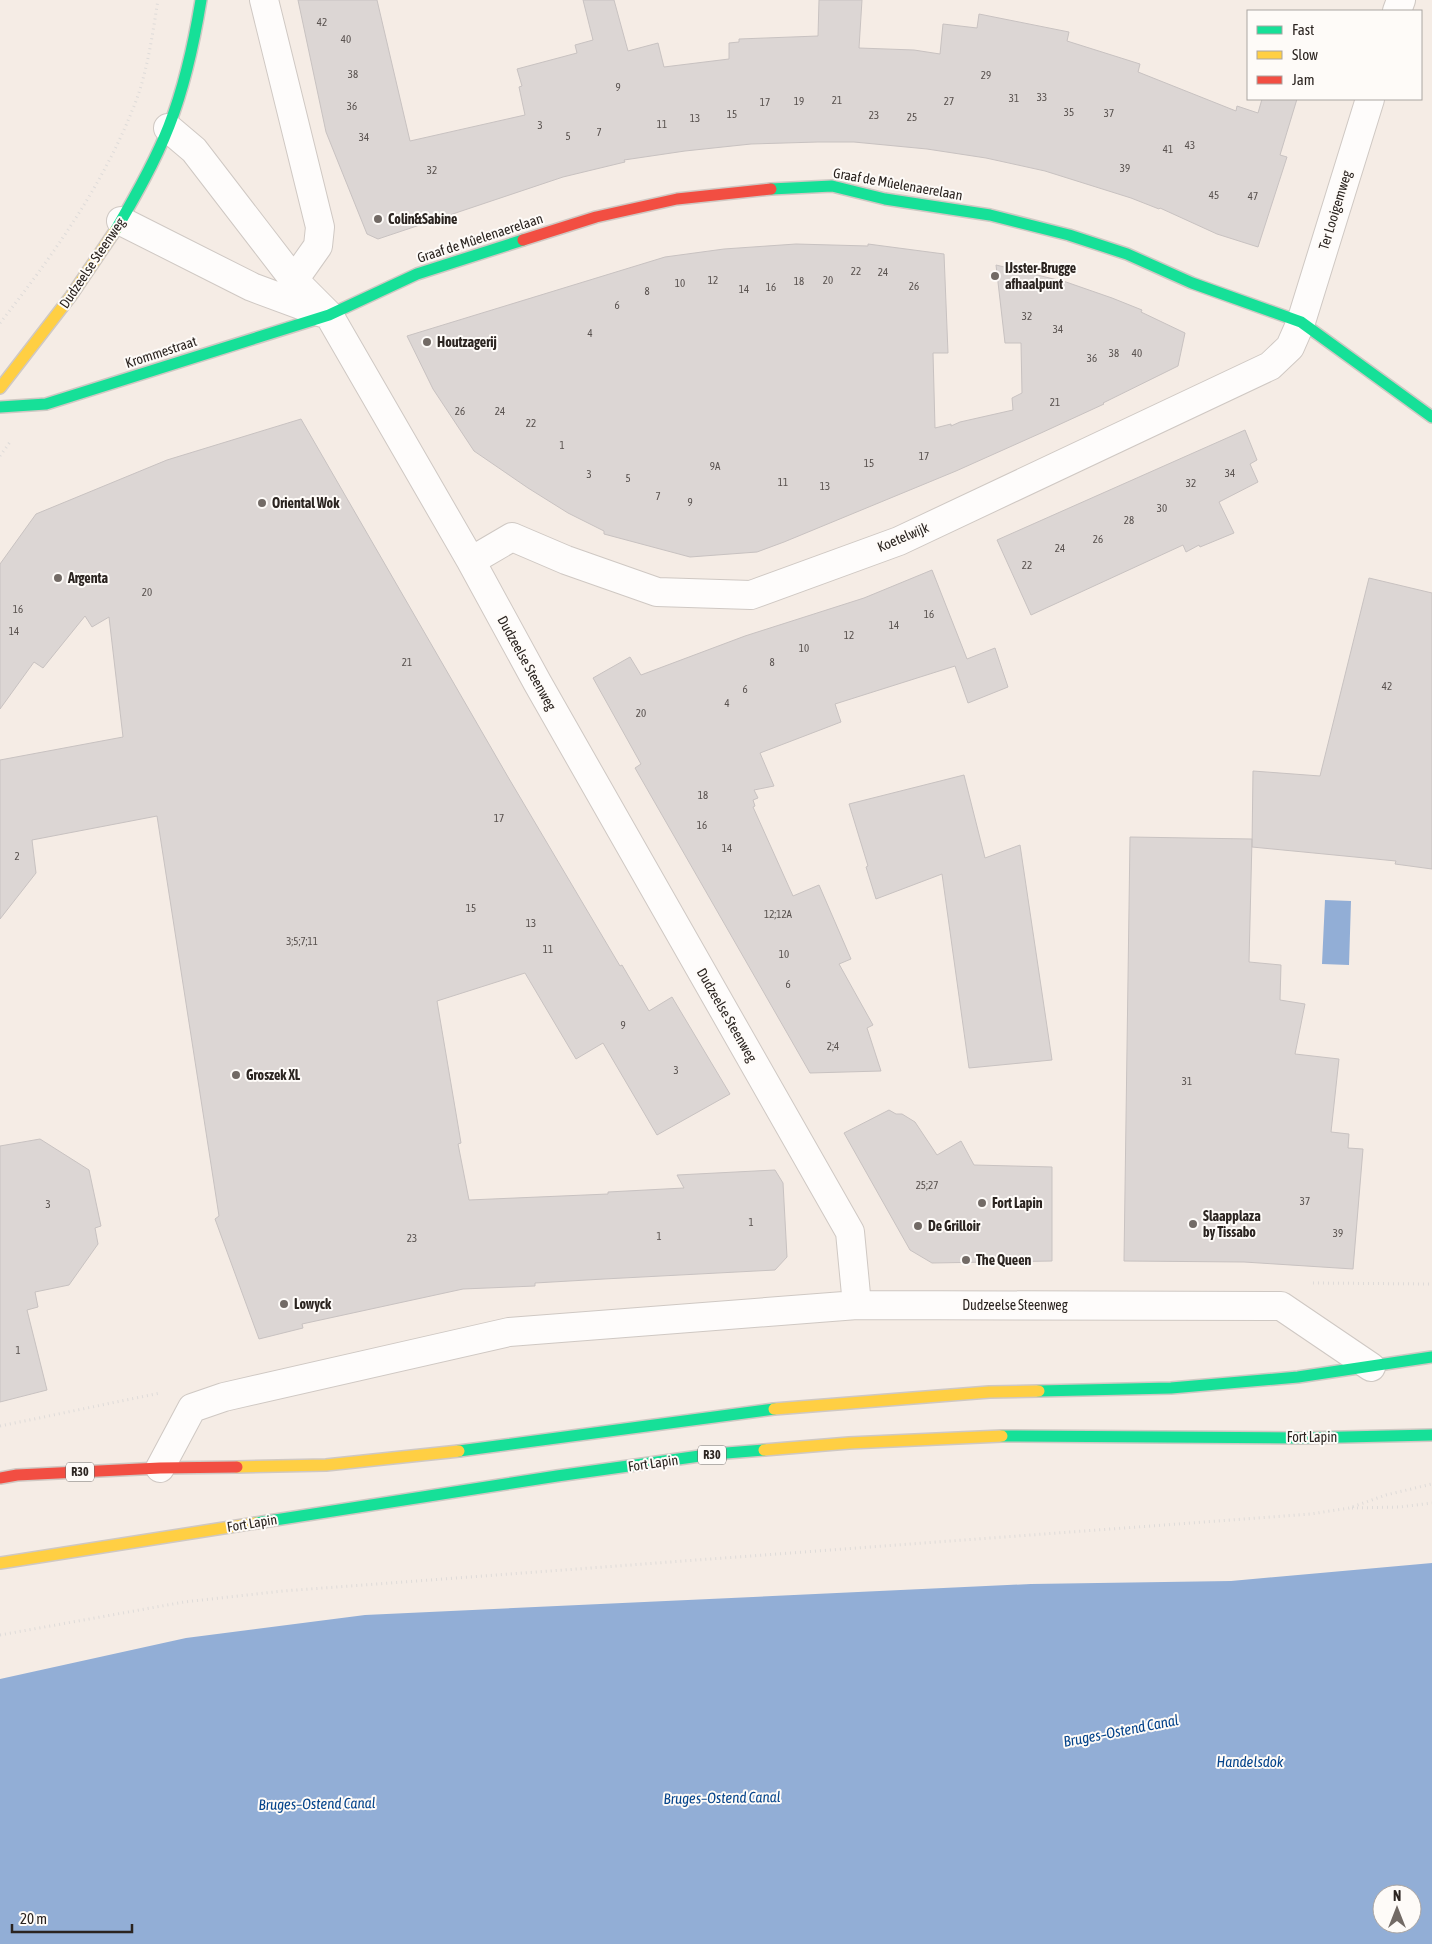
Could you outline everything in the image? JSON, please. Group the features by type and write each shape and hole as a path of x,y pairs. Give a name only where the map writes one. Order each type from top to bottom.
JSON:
{"main road":[{"name":"Dudzeelse Steenweg","path":"0,388 49,326 122,222 168,128 182,84 201,0"},
{"name":"Graaf de Mûelenaerelaan","path":"329,315 417,274 596,217 677,199 745,191 832,186 885,199 990,215 1069,235 1127,254 1192,282 1301,322 1432,417"},
{"name":"Krommestraat","path":"0,407 46,404 329,315"},
{"name":"R30","path":"0,1478 17,1475 160,1468 326,1465 495,1447 792,1406 989,1392 1171,1388 1298,1377 1432,1357"},
{"name":"Fort Lapin","path":"0,1563 538,1479 724,1454 849,1443 981,1436 1301,1438 1432,1435"}],"street":[{"path":"264,0 320,228 318,246 294,280"},
{"name":"Ter Looigemweg","path":"1301,322 1370,100"},
{"name":"Dudzeelse Steenweg","path":"168,128 194,150 294,280 329,315 471,561 537,682 850,1232 857,1305 1281,1306 1371,1367"},
{"path":"122,222 252,287 329,315"},
{"name":"Koetelwijk","path":"471,561 512,537 566,560 657,592 751,595 899,541 1270,366 1290,347 1301,322"},
{"path":"160,1468 192,1408 233,1395 509,1332 857,1305"}],"path":[{"path":"0,323 31,283 78,214 110,158 133,110 150,52 158,0"},
{"path":"1349,1508 1386,1495 1432,1484"},
{"path":"0,1635 184,1602 283,1591 1311,1514 1349,1508 1400,1508 1432,1503"}],"water":[{"path":"1325,900 1351,901 1349,965 1322,964"},
{"name":"Handelsdok","path":"1432,1563 1432,1944 0,1944 0,1679 186,1638 365,1615 1031,1584 1231,1581"}],"building":[{"path":"298,0 377,0 410,141 525,115 519,87 522,86 517,69 577,53 575,45 593,40 583,0 614,0 628,51 658,43 664,67 729,59 729,43 739,42 739,39 818,36 819,0 862,0 859,48 914,50 940,54 943,24 977,28 979,14 1069,32 1067,41 1140,64 1138,72 1236,111 1237,106 1258,113 1262,100 1297,100 1280,155 1287,157 1258,247 1217,234 1160,208 1045,171 986,158 927,149 854,142 751,144 624,160 625,162 563,177 378,239 367,234 326,132"},
{"path":"796,244 868,246 868,244 944,254 948,353 933,353 935,428 951,424 951,426 960,422 1013,410 1012,398 1022,393 1021,343 1005,343 996,265 1066,282 1112,298 1142,310 1141,312 1185,333 1178,366 1104,404 956,471 784,542 757,552 690,557 604,534 604,531 568,513 474,451 433,389 407,336 665,257 724,249"},
{"path":"301,419 508,777 620,966 622,965 649,1011 672,997 730,1094 657,1135 603,1043 576,1059 525,973 437,1001 461,1143 458,1144 469,1200 608,1194 608,1192 684,1188 677,1175 775,1170 783,1183 787,1257 775,1270 535,1283 535,1286 463,1289 302,1324 303,1328 259,1339 215,1219 219,1216 157,816 32,840 36,873 0,919 0,760 123,737 109,617 92,627 85,616 43,668 34,662 0,709 0,564 36,514 167,460"},
{"path":"1245,430 1257,460 1250,464 1258,482 1219,502 1234,533 1200,547 1199,545 1186,552 1183,545 1031,615 997,540"},
{"path":"932,570 967,659 995,648 1008,687 968,703 955,666 835,704 841,722 760,753 774,786 754,790 758,798 753,800 755,806 753,807 793,896 819,885 851,959 839,964 873,1025 867,1028 881,1071 810,1073 635,768 641,764 593,678 630,657 641,675 745,636 864,598"},
{"path":"1369,578 1432,593 1432,869 1395,864 1396,861 1252,847 1253,771 1320,776"},
{"path":"964,775 985,858 1020,845 1052,1060 969,1068 942,874 876,899 866,867 868,866 849,804"},
{"path":"1130,837 1252,839 1249,962 1281,965 1280,1000 1305,1004 1295,1054 1339,1059 1331,1132 1349,1134 1348,1148 1363,1149 1353,1269 1244,1262 1124,1261"},
{"path":"889,1110 896,1114 902,1114 915,1122 937,1155 961,1141 974,1165 1052,1167 1052,1261 932,1263 910,1250 844,1133"},
{"path":"40,1139 89,1170 101,1226 95,1228 98,1244 69,1285 35,1292 38,1307 27,1310 47,1390 0,1402 0,1146"}],"traffic: fast":[{"path":"115,231 151,166 169,126 188,64 201,0"},
{"path":"771,189 832,186 885,199 990,215 1069,235 1127,254 1192,283 1301,322 1432,417"},
{"path":"0,407 46,404 329,315 417,274 523,240"},
{"path":"1039,1391 1171,1388 1298,1377 1432,1357"},
{"path":"459,1451 774,1409"},
{"path":"1002,1436 1301,1438 1432,1435"},
{"path":"256,1523 557,1476 714,1454 764,1450"}],"traffic: slow":[{"path":"0,388 71,296 115,231"},
{"path":"774,1409 989,1392 1039,1391"},
{"path":"764,1450 849,1443 1002,1436"},
{"path":"237,1467 326,1465 459,1451"},
{"path":"0,1563 256,1523"}],"traffic: jam":[{"path":"523,240 596,217 677,199 771,189"},
{"path":"0,1478 17,1475 160,1468 237,1467"}],"place":[{"name":"Colin&Sabine","path":"378,219"},
{"name":"IJsster-Brugge afhaalpunt","path":"995,276"},
{"name":"Houtzagerij","path":"427,342"},
{"name":"Oriental Wok","path":"262,503"},
{"name":"Argenta","path":"58,578"},
{"name":"Groszek XL","path":"236,1075"},
{"name":"Fort Lapin","path":"982,1203"},
{"name":"Slaapplaza by Tissabo","path":"1193,1224"},
{"name":"De Grilloir","path":"918,1226"},
{"name":"The Queen","path":"966,1260"},
{"name":"Lowyck","path":"284,1304"}],"water label":[{"name":"Bruges–Ostend Canal","path":"1121,1731"},
{"name":"Bruges–Ostend Canal","path":"722,1798"},
{"name":"Bruges–Ostend Canal","path":"317,1804"}]}
